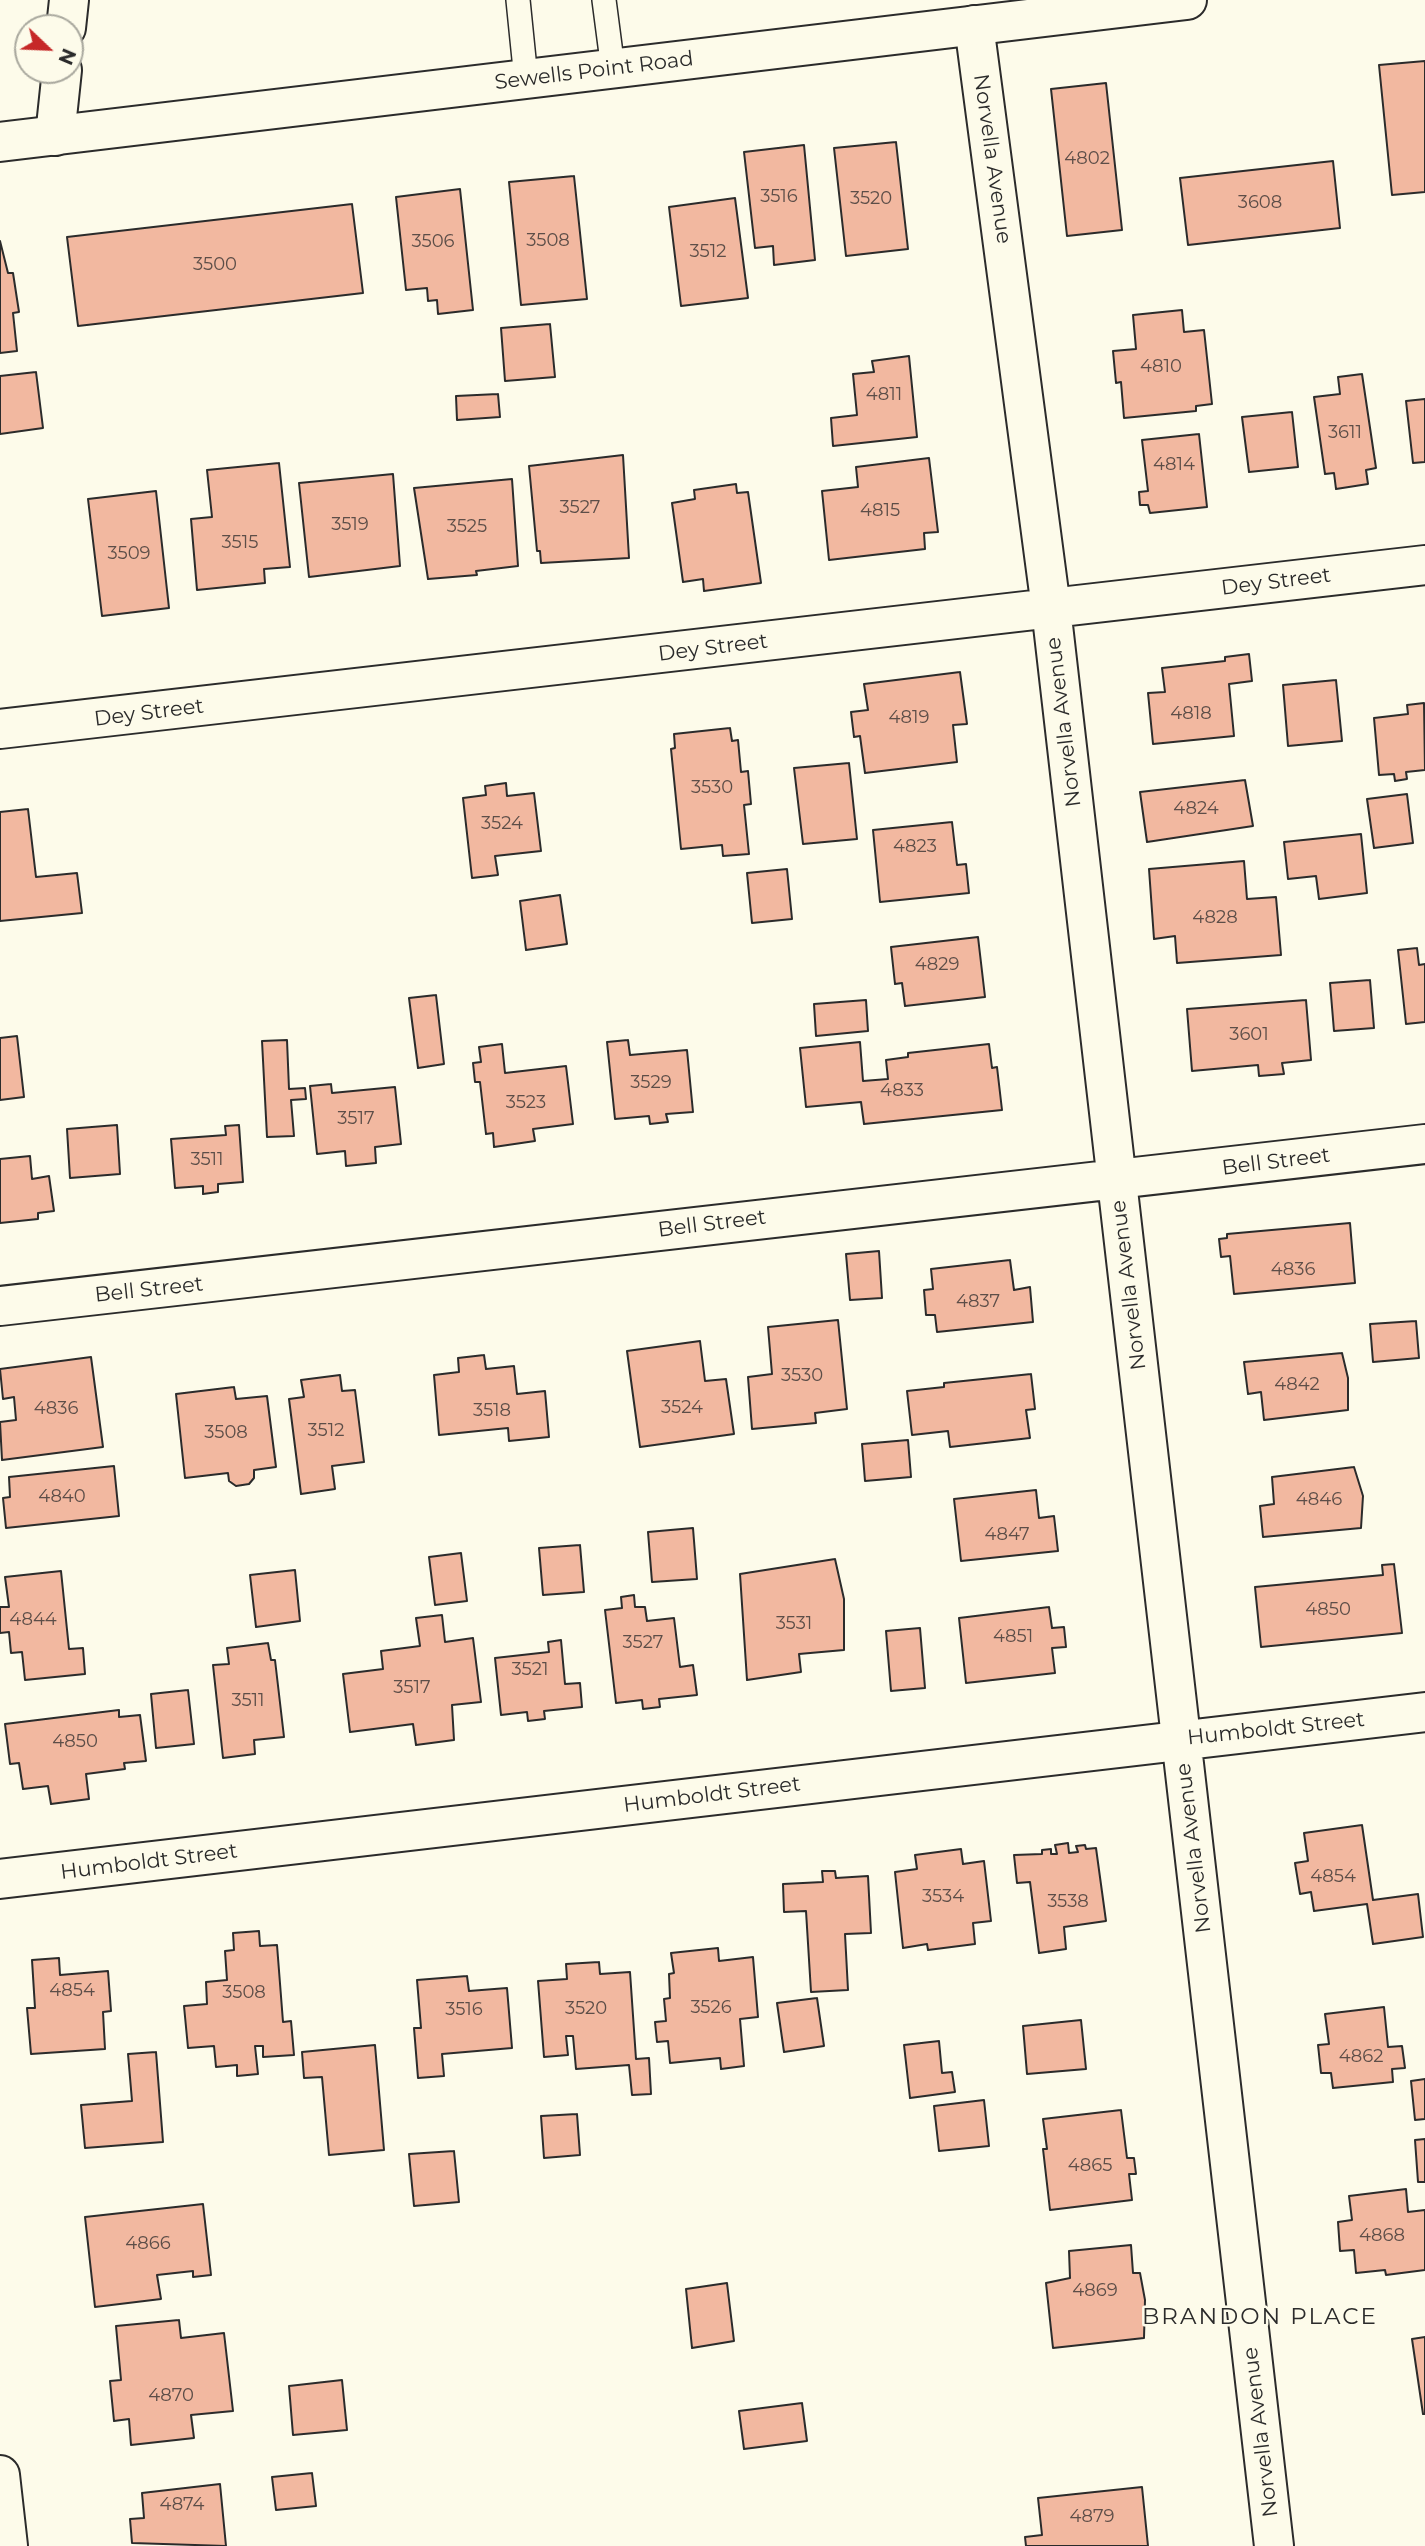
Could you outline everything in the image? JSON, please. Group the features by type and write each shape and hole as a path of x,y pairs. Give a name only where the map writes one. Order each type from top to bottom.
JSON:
{"street":[{"name":"Sewells Point Road","path":"0,142 1187,0"},
{"name":"Norvella Avenue","path":"974,25 1051,608 1274,2546"},
{"path":"55,136 61,84"},
{"name":"Dey Street","path":"0,729 1425,565"},
{"name":"Bell Street","path":"0,1306 1425,1144"},
{"name":"Humboldt Street","path":"0,1879 1425,1712"},
{"path":"0,2475 8,2546"}],"lane":[{"path":"518,0 526,79"},
{"path":"604,0 613,69"}],"building":[{"path":"1425,61 1425,192 1392,195 1379,65"},
{"path":"1106,83 1122,230 1067,236 1051,89"},
{"path":"896,142 908,249 846,256 834,148"},
{"path":"804,145 815,260 774,265 773,246 755,248 744,152"},
{"path":"1333,161 1340,228 1188,245 1180,178"},
{"path":"574,176 587,299 521,305 509,182"},
{"path":"460,189 473,310 438,314 437,300 428,301 427,288 406,290 396,197"},
{"path":"735,198 748,298 681,306 669,207"},
{"path":"352,204 363,293 78,326 67,237"},
{"path":"0,241 8,273 13,273 19,312 13,313 17,351 0,353"},
{"path":"1182,310 1184,332 1204,330 1212,404 1196,406 1196,411 1124,418 1121,382 1116,383 1113,351 1136,349 1133,315"},
{"path":"550,324 555,377 505,381 501,328"},
{"path":"909,356 917,437 833,446 831,418 857,415 853,374 874,372 872,361"},
{"path":"36,372 43,428 0,434 0,376"},
{"path":"1362,374 1376,468 1366,470 1368,484 1336,489 1334,473 1325,474 1314,397 1340,394 1338,377"},
{"path":"498,394 500,417 457,420 456,396"},
{"path":"1425,399 1425,462 1413,463 1406,401"},
{"path":"1292,412 1298,467 1249,472 1242,417"},
{"path":"1199,434 1207,507 1150,513 1148,505 1140,505 1139,492 1148,491 1142,440"},
{"path":"623,455 629,558 541,563 540,551 537,551 529,466"},
{"path":"929,458 938,532 924,533 925,549 829,560 822,491 858,487 856,467"},
{"path":"279,463 290,567 264,569 265,583 197,590 191,519 212,517 207,470"},
{"path":"393,474 400,566 309,577 299,483"},
{"path":"512,479 518,566 476,571 477,575 428,579 414,488"},
{"path":"736,484 737,493 748,492 761,583 704,591 703,579 683,582 672,503 695,499 694,490"},
{"path":"156,491 169,608 102,616 88,499"},
{"path":"1249,654 1252,681 1229,684 1234,736 1153,744 1148,693 1165,692 1162,668 1225,661 1225,657"},
{"path":"960,672 967,724 953,725 957,762 865,773 860,736 854,737 851,712 868,710 864,684"},
{"path":"1336,680 1342,741 1288,746 1283,685"},
{"path":"1424,703 1425,770 1406,772 1407,779 1395,781 1394,774 1379,775 1374,718 1408,714 1407,705"},
{"path":"730,728 732,741 738,740 741,772 748,771 751,804 744,805 749,854 723,856 722,845 681,849 671,749 675,748 674,734"},
{"path":"849,763 857,839 803,844 794,768"},
{"path":"1245,780 1253,826 1147,842 1140,792"},
{"path":"506,783 507,796 534,793 541,851 495,856 498,875 472,878 463,798 486,795 485,786"},
{"path":"1407,794 1413,843 1374,848 1367,799"},
{"path":"28,809 36,877 77,873 82,913 0,921 0,812"},
{"path":"952,822 957,865 966,864 969,893 880,902 873,830"},
{"path":"1361,834 1367,893 1319,899 1316,876 1288,879 1284,842"},
{"path":"1244,861 1247,899 1276,897 1281,955 1177,963 1175,936 1154,939 1149,869"},
{"path":"787,869 792,919 752,923 747,873"},
{"path":"560,895 567,944 526,950 520,901"},
{"path":"978,937 985,997 905,1006 902,983 895,984 891,947"},
{"path":"1417,948 1419,965 1425,964 1425,1022 1406,1024 1398,950"},
{"path":"1370,980 1374,1028 1334,1031 1330,983"},
{"path":"436,995 444,1064 418,1068 409,998"},
{"path":"866,1000 868,1031 816,1036 814,1004"},
{"path":"1306,1000 1311,1060 1282,1063 1284,1074 1259,1076 1258,1065 1192,1071 1187,1009"},
{"path":"17,1036 24,1097 0,1100 0,1038"},
{"path":"287,1040 289,1089 305,1088 306,1099 291,1100 294,1136 267,1137 262,1041"},
{"path":"628,1040 630,1055 687,1050 693,1112 666,1114 668,1122 650,1124 649,1116 615,1119 607,1042"},
{"path":"860,1042 863,1081 888,1079 886,1060 908,1057 908,1053 989,1044 992,1068 997,1067 1002,1110 864,1124 861,1102 806,1107 800,1048"},
{"path":"502,1044 505,1073 566,1066 573,1124 533,1129 535,1141 494,1147 493,1133 486,1134 480,1082 475,1082 473,1063 481,1062 479,1047"},
{"path":"331,1084 332,1093 395,1087 401,1144 375,1147 376,1163 346,1166 345,1151 317,1154 310,1086"},
{"path":"117,1125 120,1174 70,1178 67,1129"},
{"path":"239,1125 243,1182 218,1184 218,1192 203,1194 203,1186 175,1188 171,1139 226,1135 225,1126"},
{"path":"30,1156 32,1179 49,1176 54,1211 38,1213 38,1219 0,1223 0,1159"},
{"path":"1350,1223 1355,1283 1234,1294 1230,1256 1221,1257 1219,1239 1227,1238 1227,1234"},
{"path":"879,1251 882,1298 850,1300 846,1254"},
{"path":"1010,1260 1014,1290 1030,1287 1033,1322 937,1332 935,1315 926,1315 924,1290 933,1289 931,1269"},
{"path":"838,1320 847,1409 815,1413 816,1423 752,1429 748,1377 772,1374 768,1327"},
{"path":"1416,1321 1419,1358 1373,1362 1370,1324"},
{"path":"700,1341 705,1381 726,1379 734,1434 640,1447 627,1351"},
{"path":"1342,1353 1348,1378 1348,1410 1264,1420 1261,1392 1248,1394 1244,1362"},
{"path":"484,1355 486,1369 514,1366 517,1394 545,1391 549,1437 509,1441 508,1428 439,1435 434,1375 459,1372 458,1358"},
{"path":"91,1357 103,1447 2,1460 0,1422 16,1420 14,1397 3,1399 0,1369"},
{"path":"1031,1374 1035,1409 1026,1410 1030,1438 950,1447 948,1431 912,1435 907,1391 944,1387 944,1383"},
{"path":"340,1375 342,1391 355,1390 364,1462 332,1466 335,1489 301,1494 289,1399 304,1397 301,1380"},
{"path":"234,1387 236,1399 267,1396 276,1467 254,1470 254,1478 249,1484 236,1486 229,1481 228,1473 185,1478 176,1394"},
{"path":"908,1440 911,1477 865,1481 862,1444"},
{"path":"114,1466 119,1516 6,1528 3,1498 10,1497 9,1477"},
{"path":"1354,1467 1363,1496 1361,1528 1263,1537 1260,1506 1274,1504 1272,1477"},
{"path":"1036,1490 1039,1518 1054,1516 1058,1551 961,1561 954,1499"},
{"path":"693,1528 697,1579 652,1582 648,1532"},
{"path":"580,1545 584,1592 543,1595 539,1548"},
{"path":"461,1553 467,1601 435,1605 429,1557"},
{"path":"835,1559 844,1599 844,1650 799,1654 801,1672 747,1680 740,1574"},
{"path":"1394,1564 1402,1633 1261,1647 1255,1587 1383,1575 1382,1565"},
{"path":"295,1570 300,1621 256,1627 250,1575"},
{"path":"61,1571 69,1649 83,1648 85,1674 25,1680 22,1652 11,1653 9,1632 0,1633 0,1607 9,1607 5,1577"},
{"path":"634,1595 635,1607 645,1607 647,1621 674,1618 680,1667 693,1665 697,1695 659,1699 660,1707 643,1709 642,1700 616,1703 605,1610 622,1608 621,1597"},
{"path":"1049,1607 1052,1628 1064,1627 1066,1647 1052,1648 1055,1673 966,1683 959,1618"},
{"path":"442,1615 445,1642 473,1638 481,1702 452,1705 454,1740 416,1745 413,1724 350,1732 343,1674 383,1669 381,1651 420,1646 416,1618"},
{"path":"920,1628 925,1688 891,1691 886,1631"},
{"path":"561,1640 565,1684 580,1683 582,1707 544,1711 545,1719 528,1721 527,1712 501,1715 495,1658 549,1652 548,1642"},
{"path":"268,1643 271,1660 275,1660 284,1737 254,1740 255,1754 223,1758 213,1665 229,1664 227,1648"},
{"path":"188,1690 194,1744 156,1748 151,1694"},
{"path":"119,1710 119,1717 140,1715 146,1761 124,1763 125,1769 86,1774 89,1799 51,1804 48,1786 23,1789 19,1763 10,1764 5,1724"},
{"path":"1362,1825 1373,1900 1418,1894 1423,1937 1373,1944 1367,1904 1314,1911 1311,1892 1300,1894 1295,1863 1308,1861 1304,1833"},
{"path":"1068,1843 1069,1853 1078,1852 1076,1846 1096,1848 1106,1921 1064,1927 1066,1949 1039,1953 1030,1882 1017,1883 1014,1855 1042,1854 1042,1850 1051,1849 1051,1854 1057,1854 1055,1845"},
{"path":"961,1849 963,1864 984,1861 991,1921 973,1923 975,1944 928,1950 927,1944 903,1948 895,1872 917,1869 915,1855"},
{"path":"822,1871 835,1871 836,1878 868,1876 871,1933 845,1934 848,1990 811,1992 806,1911 784,1912 783,1884 823,1882"},
{"path":"259,1931 260,1946 277,1945 283,2022 291,2021 294,2055 263,2057 263,2046 255,2046 258,2074 237,2076 237,2065 216,2067 214,2046 188,2048 184,2006 207,2004 206,1982 227,1980 225,1951 234,1950 233,1933"},
{"path":"718,1948 719,1961 753,1957 758,2017 740,2019 744,2066 721,2069 720,2058 670,2063 668,2041 657,2042 655,2022 666,2021 664,1999 670,1998 669,1974 674,1973 671,1953"},
{"path":"59,1958 60,1975 108,1971 111,2011 103,2012 105,2049 31,2054 27,2008 35,2008 32,1960"},
{"path":"599,1962 600,1974 630,1972 636,2059 649,2058 651,2094 632,2095 629,2065 576,2069 573,2036 566,2036 568,2055 544,2057 538,1981 567,1979 566,1964"},
{"path":"467,1976 469,1991 507,1988 512,2048 442,2054 444,2076 418,2078 414,2028 421,2028 417,1980"},
{"path":"817,1998 824,2046 784,2052 777,2003"},
{"path":"1384,2007 1388,2047 1402,2046 1405,2068 1392,2069 1393,2082 1333,2088 1331,2073 1321,2073 1318,2045 1329,2044 1325,2014"},
{"path":"1081,2020 1086,2069 1027,2074 1023,2026"},
{"path":"939,2041 942,2073 952,2072 955,2092 910,2098 904,2045"},
{"path":"375,2045 384,2150 329,2155 322,2077 304,2078 302,2052"},
{"path":"156,2052 163,2142 85,2148 81,2105 132,2101 128,2054"},
{"path":"1425,2079 1425,2119 1415,2120 1411,2081"},
{"path":"984,2100 989,2146 939,2151 934,2106"},
{"path":"1121,2110 1127,2158 1134,2158 1136,2174 1129,2174 1132,2200 1050,2210 1043,2149 1047,2149 1043,2119"},
{"path":"577,2114 580,2155 544,2158 541,2116"},
{"path":"1425,2139 1425,2182 1418,2182 1415,2140"},
{"path":"454,2151 459,2202 414,2206 409,2154"},
{"path":"1406,2189 1408,2212 1425,2210 1425,2270 1386,2275 1385,2270 1356,2273 1354,2250 1340,2251 1338,2222 1352,2220 1349,2196"},
{"path":"203,2204 211,2275 193,2277 193,2271 157,2275 161,2299 95,2307 85,2217"},
{"path":"1131,2245 1133,2273 1140,2273 1145,2300 1144,2338 1053,2348 1046,2283 1070,2278 1069,2251"},
{"path":"727,2283 734,2341 692,2348 686,2289"},
{"path":"179,2320 181,2338 224,2333 233,2411 191,2415 194,2438 131,2445 129,2419 114,2421 110,2381 121,2380 116,2326"},
{"path":"1425,2337 1425,2414 1423,2414 1412,2339"},
{"path":"342,2380 347,2430 293,2435 289,2386"},
{"path":"802,2403 807,2441 744,2449 739,2411"},
{"path":"312,2473 316,2506 276,2510 272,2477"},
{"path":"220,2484 226,2546 132,2543 130,2519 144,2518 142,2493"},
{"path":"1142,2487 1148,2546 1026,2546 1025,2537 1042,2535 1038,2498"}],"district":[{"name":"BRANDON PLACE","path":"1260,2317"}]}
